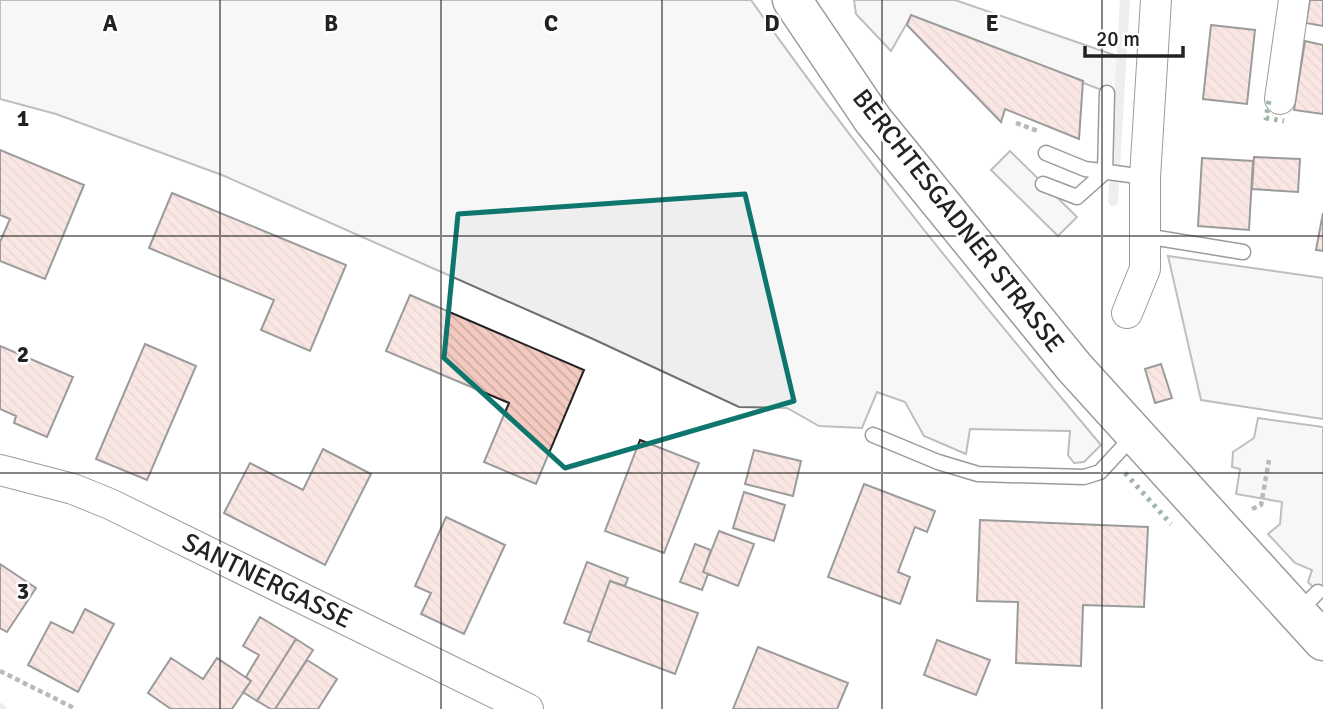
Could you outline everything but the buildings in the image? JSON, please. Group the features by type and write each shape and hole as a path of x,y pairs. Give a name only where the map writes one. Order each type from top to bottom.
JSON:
{"main road":[{"name":"BERCHTESGADNER STRASSE","path":"792,0 873,120 1133,435 1308,603 1323,641"}],"street":[{"path":"1127,313 1145,269 1145,236 1135,176 1156,0"},
{"path":"1280,99 1294,0"},
{"name":"SANTNERGASSE","path":"0,470 73,489 110,503 528,709"}],"lane":[{"path":"1043,184 1077,197 1105,172 1107,93"},
{"path":"1046,153 1085,169 1135,176"},
{"path":"1145,236 1243,252"},
{"path":"873,435 938,462 978,474 1084,477 1100,472 1133,435"}],"path":[{"path":"1243,515 1261,505 1269,460"},
{"path":"0,671 76,709"}],"highlighted area":[{"path":"745,194 794,401 565,468 444,358 458,214"}],"shaded area":[{"path":"0,0 751,0 792,58 921,226 1101,445 1084,462 1074,463 1068,455 1070,431 970,429 966,454 924,436 905,402 877,392 862,428 819,426 787,408 739,407 593,339 222,175 56,114 0,99"},
{"path":"854,0 955,0 1120,57 1117,96 911,16 891,51 856,14"},
{"path":"1010,151 1077,217 1058,236 991,170"},
{"path":"1168,256 1323,278 1323,419 1201,400"},
{"path":"1258,418 1323,427 1323,597 1308,582 1312,570 1295,563 1268,534 1280,524 1282,502 1236,494 1240,469 1232,467 1233,452 1254,438"}],"waterway":[{"path":"1113,201 1125,0"}],"hedge":[{"path":"1269,101 1266,118 1284,121"},
{"path":"1125,473 1171,524"}]}
